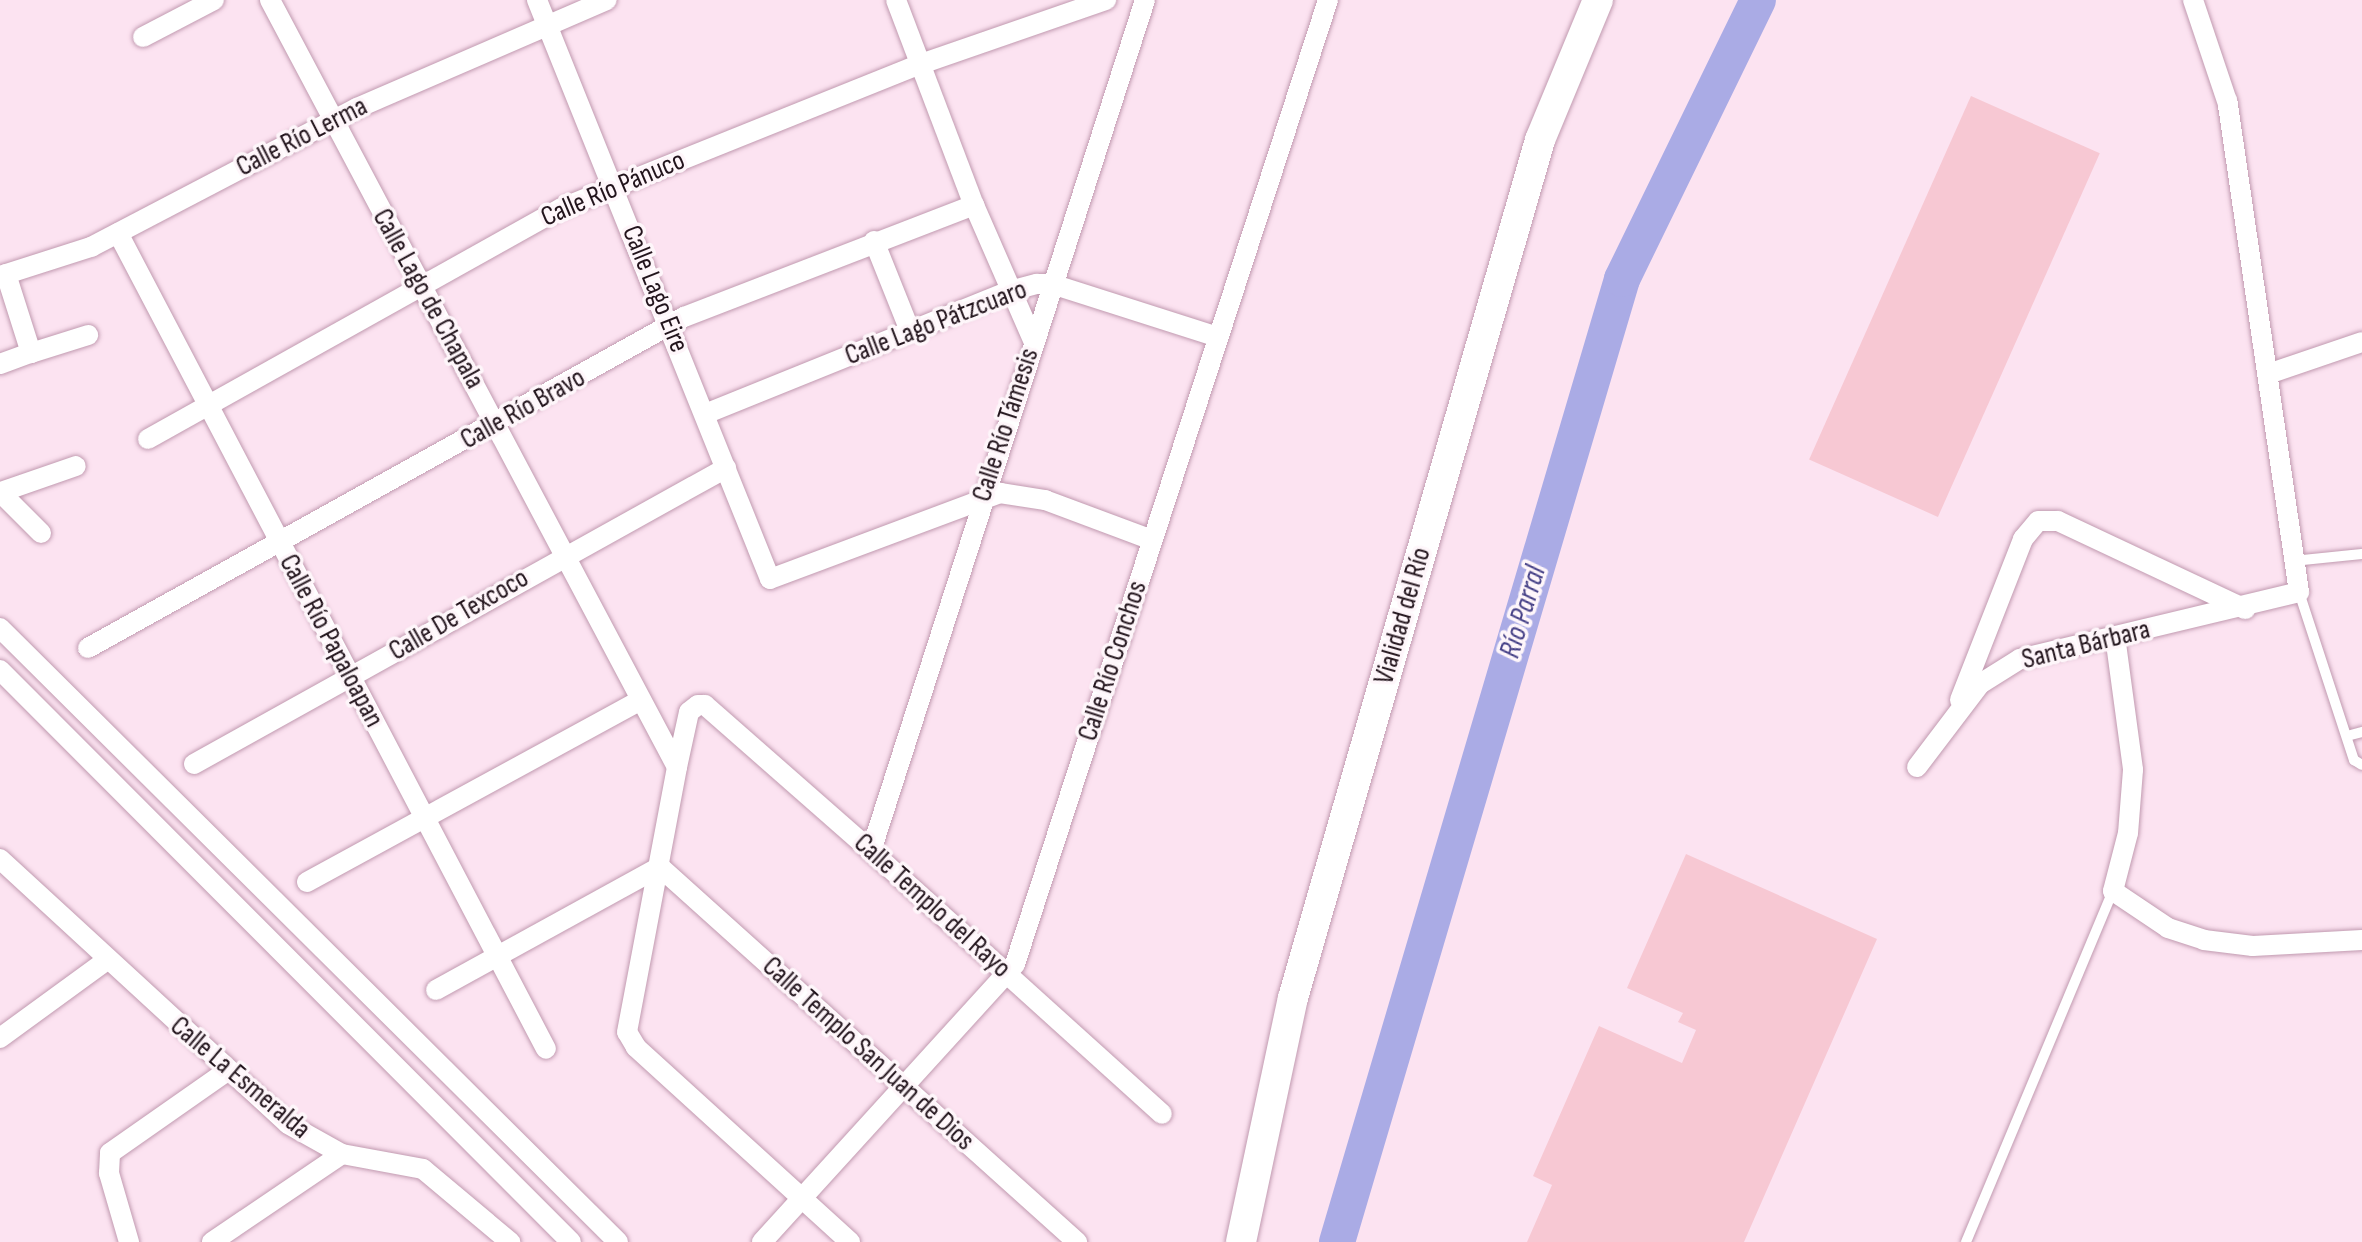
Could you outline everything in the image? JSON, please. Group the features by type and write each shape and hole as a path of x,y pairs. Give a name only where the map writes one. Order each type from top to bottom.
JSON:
{"main road":[{"name":"Vialidad del Río","path":"1241,1242 1293,998 1410,590 1540,140 1598,0"}],"street":[{"path":"143,37 214,0"},
{"name":"Calle Lago de Chapala","path":"270,0 677,767"},
{"name":"Calle Lago Eire","path":"537,0 670,324 770,579 984,495"},
{"name":"Calle Río Lerma","path":"3,275 68,256 118,233 332,120 607,0"},
{"path":"896,0 974,205 1033,340"},
{"name":"Calle Río Pánuco","path":"148,439 518,230 614,186 921,64 1106,0"},
{"name":"Calle Río Támesis","path":"871,851 1033,340 1145,0"},
{"name":"Calle Río Conchos","path":"762,1242 1009,975 1328,0"},
{"path":"2193,0 2227,101 2299,592"},
{"name":"Calle Río Bravo","path":"88,648 670,324 874,241 974,205"},
{"name":"Calle Río Papaloapan","path":"118,233 546,1049"},
{"path":"874,241 910,331"},
{"path":"3,275 31,353"},
{"name":"Calle Lago Pátzcuaro","path":"705,414 1010,291 1052,284 1218,337"},
{"path":"0,364 88,335"},
{"path":"2268,374 2362,342"},
{"path":"41,533 0,492 76,466"},
{"name":"Calle De Texcoco","path":"194,764 565,553 726,468"},
{"path":"984,495 1019,493 1152,540"},
{"path":"1954,715 2023,539 2038,521 2058,521 2245,609"},
{"name":"Santa Bárbara","path":"1917,767 1980,684 2020,659 2245,609 2299,592"},
{"path":"0,628 618,1242"},
{"path":"2115,636 2133,770 2128,833 2113,891 2168,928 2204,940 2253,946 2362,940"},
{"path":"0,670 571,1242"},
{"path":"307,882 641,700"},
{"name":"Calle Templo del Rayo","path":"677,767 689,712 698,705 705,705 1162,1114"},
{"path":"677,767 627,1032 636,1047 850,1242"},
{"name":"Calle La Esmeralda","path":"0,859 288,1124 342,1154 423,1169 440,1179 510,1242"},
{"path":"436,990 660,867"},
{"name":"Calle Templo San Juan de Dios","path":"660,867 1077,1242"},
{"path":"0,1038 107,960"},
{"path":"129,1242 109,1173 110,1153 227,1071"},
{"path":"212,1242 342,1154"}],"lane":[{"path":"2293,561 2362,554"},
{"path":"2299,592 2354,760 2362,765"},
{"path":"2347,736 2362,732"},
{"path":"1966,1242 2113,891"}],"building":[{"path":"1971,96 2100,153 1938,517 1809,460"},
{"path":"1686,854 1877,939 1744,1242 1527,1242 1552,1185 1533,1176 1599,1026 1682,1063 1696,1030 1678,1022 1683,1013 1627,988"}],"waterway":[{"name":"Río Parral","path":"1337,1242 1622,279 1758,0"}]}
